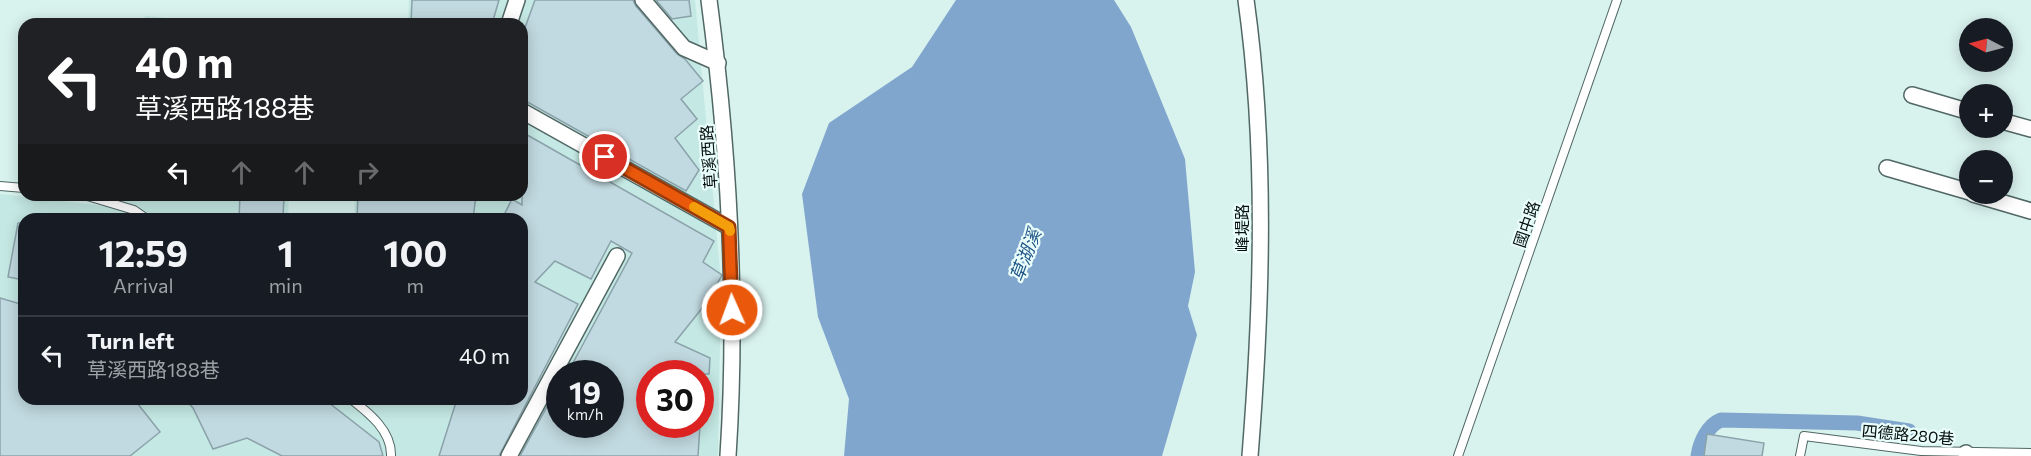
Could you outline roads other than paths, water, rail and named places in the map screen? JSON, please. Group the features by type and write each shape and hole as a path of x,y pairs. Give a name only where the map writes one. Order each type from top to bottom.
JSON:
{"street":[{"path":"511,18 517,0"},
{"path":"643,0 684,48 717,63"},
{"name":"草溪西路","path":"710,0 728,168 733,330 728,456"},
{"name":"峰堤路","path":"1246,0 1257,97 1259,193 1258,362 1250,456"},
{"path":"1912,95 1959,109"},
{"path":"528,114 729,227"},
{"path":"2013,124 2031,129"},
{"path":"1887,168 1959,189"},
{"path":"2008,204 2031,211"},
{"path":"509,456 617,256"}],"lane":[{"name":"國中路","path":"1458,456 1617,0"},
{"path":"0,186 18,188"},
{"path":"104,201 138,213"},
{"path":"358,405 381,426 391,447 391,456"},
{"name":"四德路280巷","path":"1800,456 1804,436 1921,451 1967,454 2031,453"}],"water":[{"name":"草湖溪","path":"956,0 1114,0 1131,27 1185,159 1195,272 1188,306 1197,335 1162,456 844,456 849,399 818,317 802,194 829,123 912,67"}],"waterway":[{"path":"1698,456 1705,435 1716,422 1721,420 1857,423 1909,431"}]}
